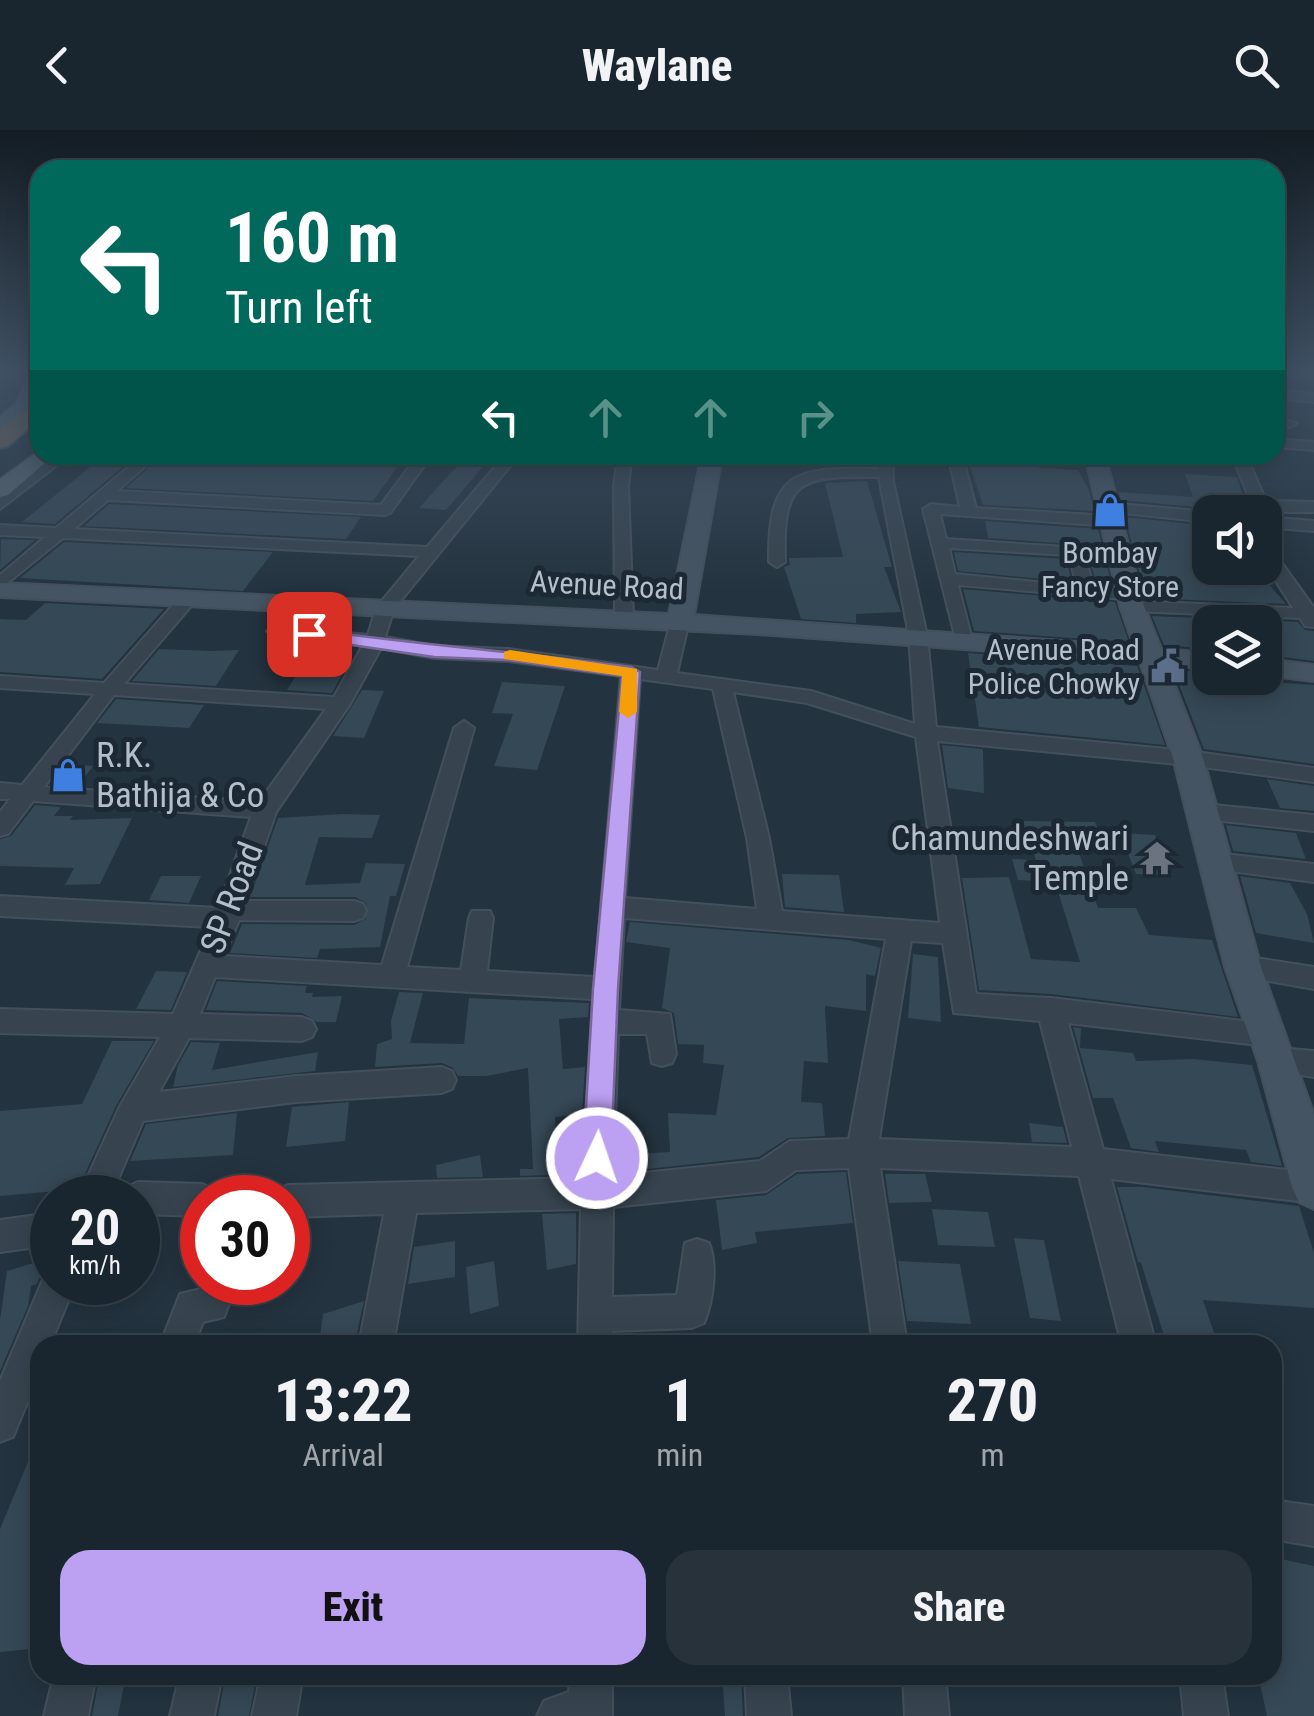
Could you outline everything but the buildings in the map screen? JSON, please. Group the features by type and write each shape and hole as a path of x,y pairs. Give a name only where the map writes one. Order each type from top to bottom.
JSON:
{"main road":[{"path":"6,486 32,465"}],"street":[{"path":"0,504 51,465"},
{"path":"0,587 139,465"},
{"path":"104,495 385,510 418,465"},
{"path":"385,608 504,465"},
{"path":"624,465 624,617"},
{"path":"666,677 710,465"},
{"path":"776,562 777,510 783,497 814,475 879,465"},
{"path":"885,465 918,636 926,733 964,1005 1051,1010 1272,1047 1314,1064"},
{"path":"957,465 969,512"},
{"path":"310,1201 595,1193 766,1176 790,1156 862,1153 1089,1162 1314,1188 1309,1153 1244,967 1188,758 1131,601 1098,465"},
{"path":"1243,465 1254,495"},
{"path":"201,514 214,500"},
{"path":"1282,508 1314,507"},
{"path":"964,640 931,510 1192,516"},
{"path":"1282,523 1314,526"},
{"path":"175,540 188,526"},
{"path":"0,530 431,552"},
{"path":"940,543 1076,551 1086,592"},
{"path":"1282,576 1311,618"},
{"path":"951,578 1311,618"},
{"name":"Avenue Road","path":"0,587 186,600 624,617 918,636 1192,660"},
{"path":"0,828 110,688 186,600"},
{"name":"SP Road","path":"104,1175 135,1108 182,1025 265,810 340,704 375,641 385,608"},
{"path":"276,631 375,641 434,652 508,655 811,697 926,733 1188,758 1314,775"},
{"path":"1282,669 1314,672"},
{"path":"631,672 604,1022 595,1193 595,1330 692,1311 697,1254"},
{"path":"0,682 340,704"},
{"path":"721,684 758,838 771,920"},
{"path":"392,975 464,728"},
{"path":"0,790 26,795 265,810"},
{"path":"1202,812 1314,823"},
{"path":"1215,862 1314,873"},
{"path":"0,906 228,914 354,911"},
{"path":"612,907 955,934"},
{"path":"472,980 481,918"},
{"path":"889,1335 862,1153 900,931"},
{"path":"206,966 606,989"},
{"path":"1244,967 1314,978"},
{"path":"1051,1010 1136,1335"},
{"path":"0,1020 302,1029"},
{"path":"604,1022 660,1022 662,1054"},
{"path":"135,1108 296,1090 442,1080"},
{"path":"378,1335 403,1200"},
{"path":"0,1236 30,1232"},
{"path":"34,1335 48,1305"},
{"path":"181,1335 192,1306 202,1305"},
{"path":"0,1424 7,1391 30,1343"},
{"path":"1282,1520 1314,1526"},
{"path":"66,1716 73,1685"},
{"path":"192,1716 199,1685"},
{"path":"274,1716 280,1685"},
{"path":"766,1685 768,1716"},
{"path":"925,1685 928,1716"},
{"path":"1202,1685 1206,1716"}],"slow traffic":[{"path":"510,655 631,672 628,712"}],"place":[{"name":"Bombay Fancy Store","path":"1110,510"},
{"name":"Avenue Road Police Chowky","path":"1168,666"},
{"name":"R.K. Bathija & Co","path":"68,775"},
{"name":"Chamundeshwari Temple","path":"1157,858"}],"route":[{"path":"309,634 434,652 508,655 631,672 597,1158"}]}
